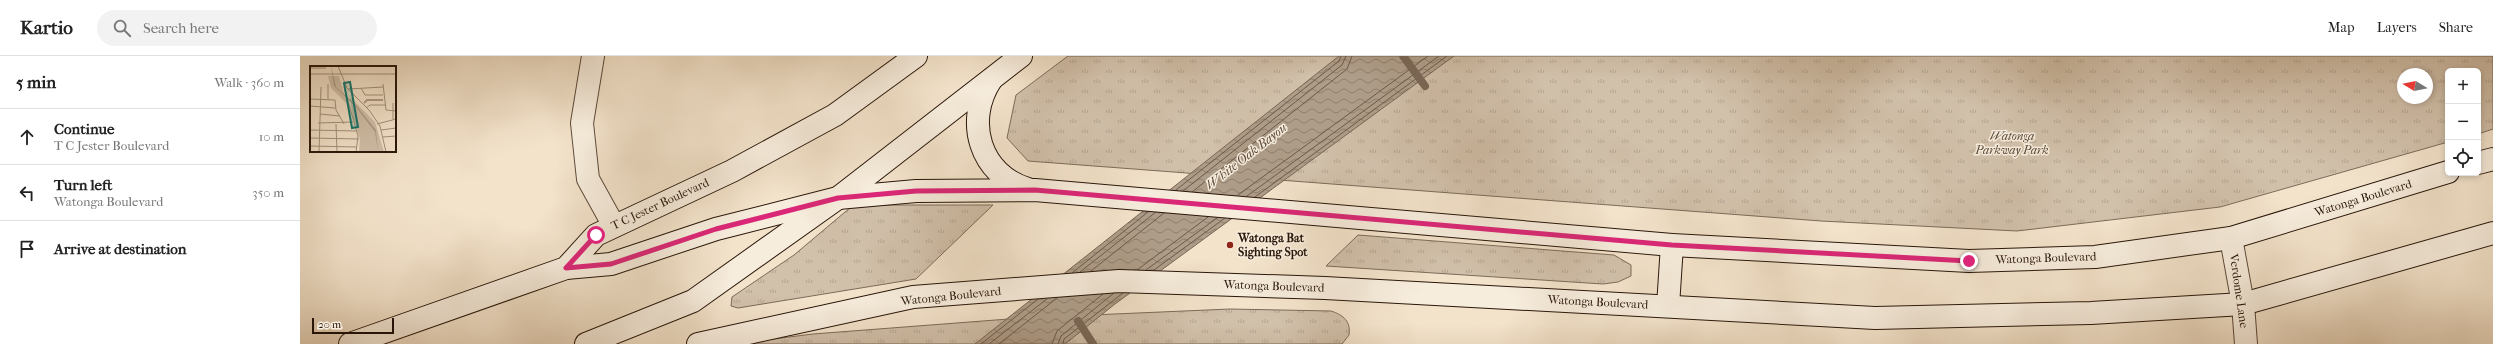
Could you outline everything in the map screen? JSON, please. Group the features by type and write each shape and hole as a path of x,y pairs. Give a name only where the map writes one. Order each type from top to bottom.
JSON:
{"main road":[{"path":"593,56 582,122 588,179 614,226"},
{"name":"T C Jester Boulevard","path":"350,344 566,268 596,235 732,171 834,114 916,56"},
{"path":"586,344 693,301 838,198 1021,56"},
{"path":"994,76 985,90 979,105 977,122 978,138 984,153 993,167 1005,178 1020,186 1035,190"},
{"path":"2481,162 2493,159"},
{"name":"Watonga Boulevard","path":"566,268 611,264 716,229 838,198 916,191 1035,190 1672,245 1969,261 2095,257 2231,238 2445,173"},
{"name":"Watonga Boulevard","path":"698,344 913,297 1119,281 1325,288 1875,318 2091,313 2243,304 2493,233"},
{"name":"Verdome Lane","path":"2231,238 2243,304 2246,344"},
{"path":"1668,306 1672,245"}],"green space":[{"name":"Watonga Parkway Park","path":"1068,56 2493,56 2493,129 2481,133 2481,68 2445,68 2445,143 2220,207 2017,231 1821,221 1028,161 1007,138 1016,95"},
{"path":"877,205 993,205 916,279 738,308 731,306 732,297 794,255 851,207"},
{"path":"1358,235 1614,255 1631,265 1631,276 1618,282 1603,284 1326,266"},
{"path":"1230,309 1331,311 1340,315 1346,320 1349,326 1349,335 1342,344 733,344 813,334 1022,318"}],"water":[{"name":"White Oak Bayou","path":"1339,56 1454,56 1115,304 1065,344 975,344"}],"waterway":[{"path":"1403,56 1425,86"},
{"path":"1078,321 1093,344"}],"place":[{"name":"Watonga Bat Sighting Spot","path":"1230,245"}],"route":[{"path":"596,235 566,268 611,264 716,229 838,198 916,191 1035,190 1672,245 1969,261"}]}
